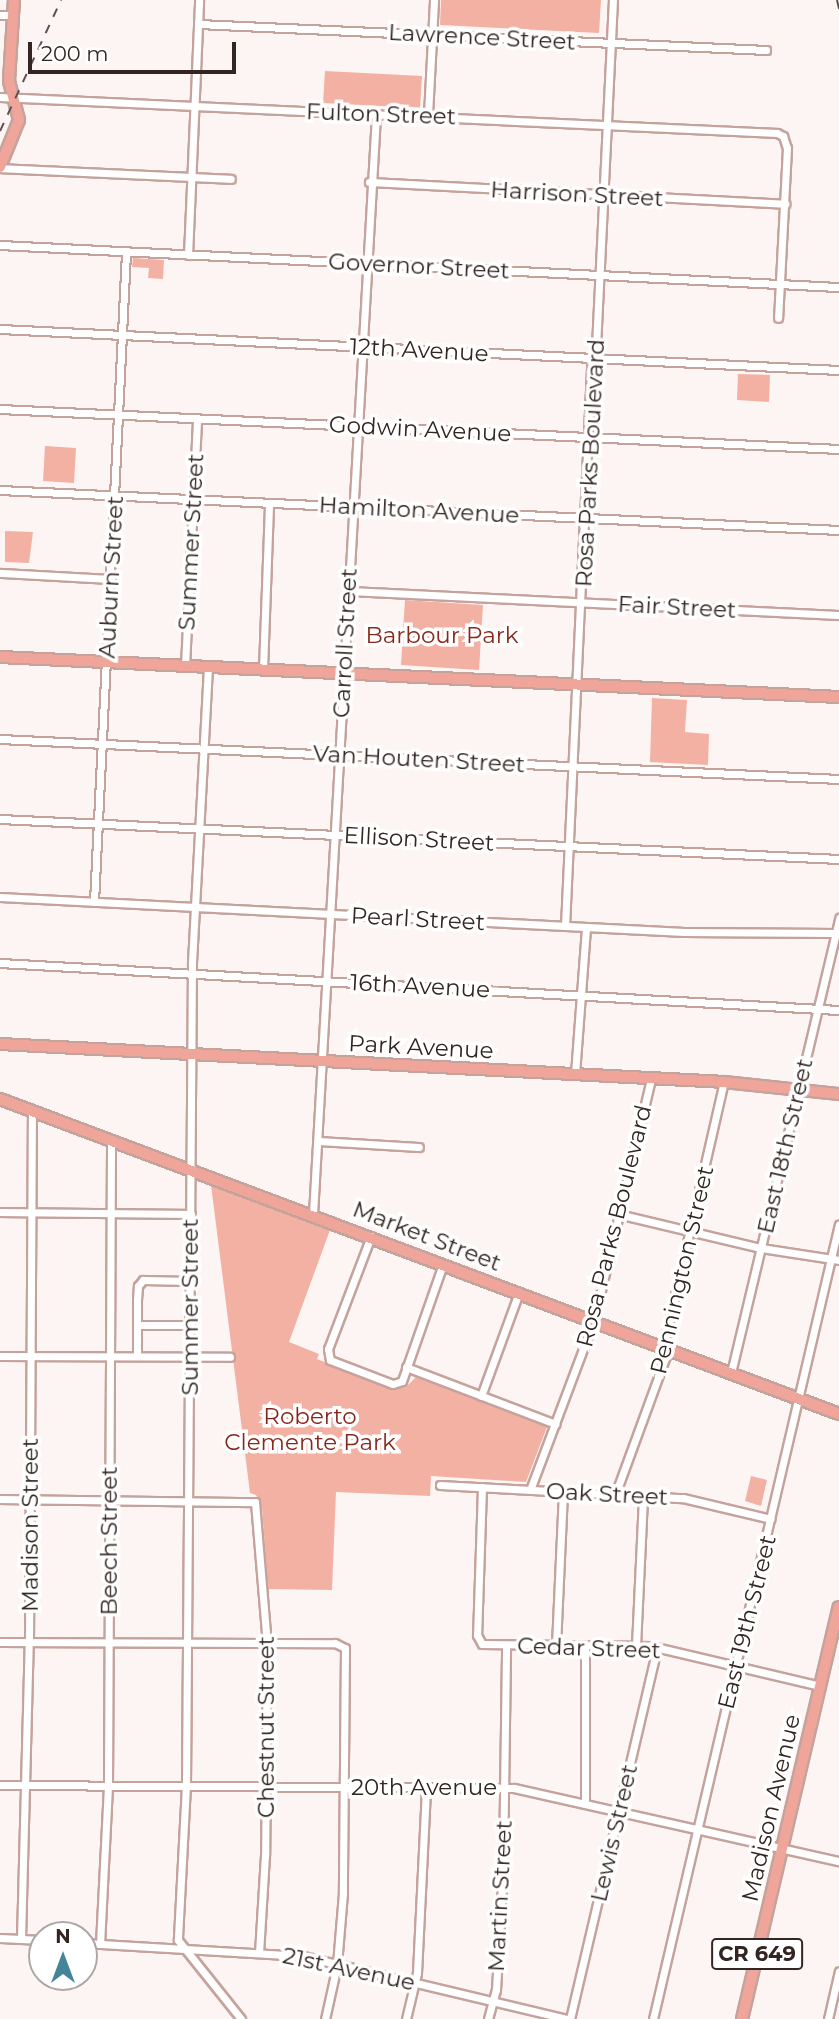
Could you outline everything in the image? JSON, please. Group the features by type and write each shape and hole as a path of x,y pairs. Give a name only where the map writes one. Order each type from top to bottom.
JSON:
{"main road":[{"path":"0,168 18,128 9,81 14,0"},
{"path":"0,657 839,697"},
{"name":"Park Avenue","path":"0,1044 724,1082 799,1087 839,1094"},
{"name":"Market Street","path":"0,1099 191,1168 839,1414"},
{"name":"Madison Avenue","path":"742,2019 820,1686 835,1643 839,1607"}],"street":[{"path":"188,255 199,0"},
{"path":"428,115 434,0"},
{"name":"Rosa Parks Boulevard","path":"565,926 613,0"},
{"path":"0,15 13,15"},
{"name":"Lawrence Street","path":"198,24 766,50"},
{"name":"Fulton Street","path":"0,97 376,115 428,115 780,134 786,141 785,204"},
{"name":"Carroll Street","path":"313,1214 336,835 369,182 376,115"},
{"path":"0,168 230,179"},
{"name":"Harrison Street","path":"369,182 785,204"},
{"path":"778,318 785,204"},
{"name":"Governor Street","path":"0,245 839,287"},
{"name":"Auburn Street","path":"94,902 126,252"},
{"name":"12th Avenue","path":"0,329 839,370"},
{"name":"Godwin Avenue","path":"0,409 839,449"},
{"name":"Summer Street","path":"185,666 197,418"},
{"name":"Hamilton Avenue","path":"0,490 839,530"},
{"path":"263,669 269,503"},
{"path":"0,573 111,579"},
{"name":"Fair Street","path":"348,591 839,615"},
{"name":"Summer Street","path":"181,1948 186,1786 192,973 208,667"},
{"name":"Van Houten Street","path":"0,739 839,779"},
{"name":"Ellison Street","path":"0,819 839,859"},
{"name":"Pearl Street","path":"0,897 836,939"},
{"name":"East 18th Street","path":"731,1373 839,918"},
{"path":"575,1074 586,927"},
{"name":"16th Avenue","path":"0,963 839,1010"},
{"name":"Rosa Parks Boulevard","path":"530,1490 594,1320 651,1078"},
{"name":"Pennington Street","path":"615,1495 666,1356 664,1346 724,1082"},
{"name":"Madison Street","path":"21,1939 29,1642 32,1111"},
{"name":"Beech Street","path":"100,1944 108,1786 111,1139"},
{"path":"318,1141 419,1147"},
{"path":"0,1212 191,1214"},
{"path":"618,1214 761,1248 835,1260"},
{"name":"East 19th Street","path":"653,2019 835,1260 839,1224"},
{"path":"371,1236 328,1358 393,1384 402,1381 444,1263"},
{"path":"137,1356 139,1283 190,1281"},
{"path":"481,1396 519,1292"},
{"path":"137,1325 190,1325"},
{"path":"0,1356 230,1357"},
{"path":"406,1367 555,1424"},
{"name":"Oak Street","path":"440,1485 683,1498 771,1519"},
{"name":"Cedar Street","path":"482,1488 480,1643 657,1648 820,1686"},
{"path":"556,1646 563,1493"},
{"path":"636,1646 643,1496"},
{"path":"0,1499 188,1500"},
{"name":"Chestnut Street","path":"188,1500 255,1503 267,1644 266,1786 259,1953"},
{"path":"0,1642 341,1644 346,1651 345,1787 337,1965 325,2019"},
{"name":"Martin Street","path":"488,2019 493,2001 505,1788 506,1645"},
{"path":"585,1646 585,1804"},
{"name":"Lewis Street","path":"569,2019 657,1648"},
{"name":"20th Avenue","path":"0,1785 505,1788 585,1804 780,1851 839,1861"},
{"path":"406,2019 415,1983 426,1787"},
{"path":"0,1938 28,1939"},
{"name":"21st Avenue","path":"100,1944 259,1953 337,1965 569,2019"},
{"path":"181,1948 241,2019"},
{"path":"828,2019 839,1971"}],"green space":[{"path":"441,0 601,0 599,33 440,25"},
{"path":"325,71 422,76 420,108 323,103"},
{"path":"133,258 164,260 163,279 148,278 149,268 132,267"},
{"path":"738,374 770,375 769,402 737,400"},
{"path":"45,446 76,448 74,483 43,481"},
{"path":"5,531 33,532 29,563 5,562"},
{"name":"Barbour Park","path":"405,600 483,605 479,670 401,665"},
{"path":"652,698 687,700 685,732 709,734 708,765 650,762"},
{"name":"Roberto Clemente Park","path":"211,1185 330,1230 289,1342 319,1354 317,1359 392,1388 406,1387 416,1377 547,1427 526,1482 431,1476 430,1496 336,1492 332,1590 268,1589 262,1508 256,1495 250,1493"},
{"path":"751,1476 767,1480 761,1506 745,1501"}],"railway":[{"path":"0,131 61,0"},
{"path":"837,0 839,9"}]}
